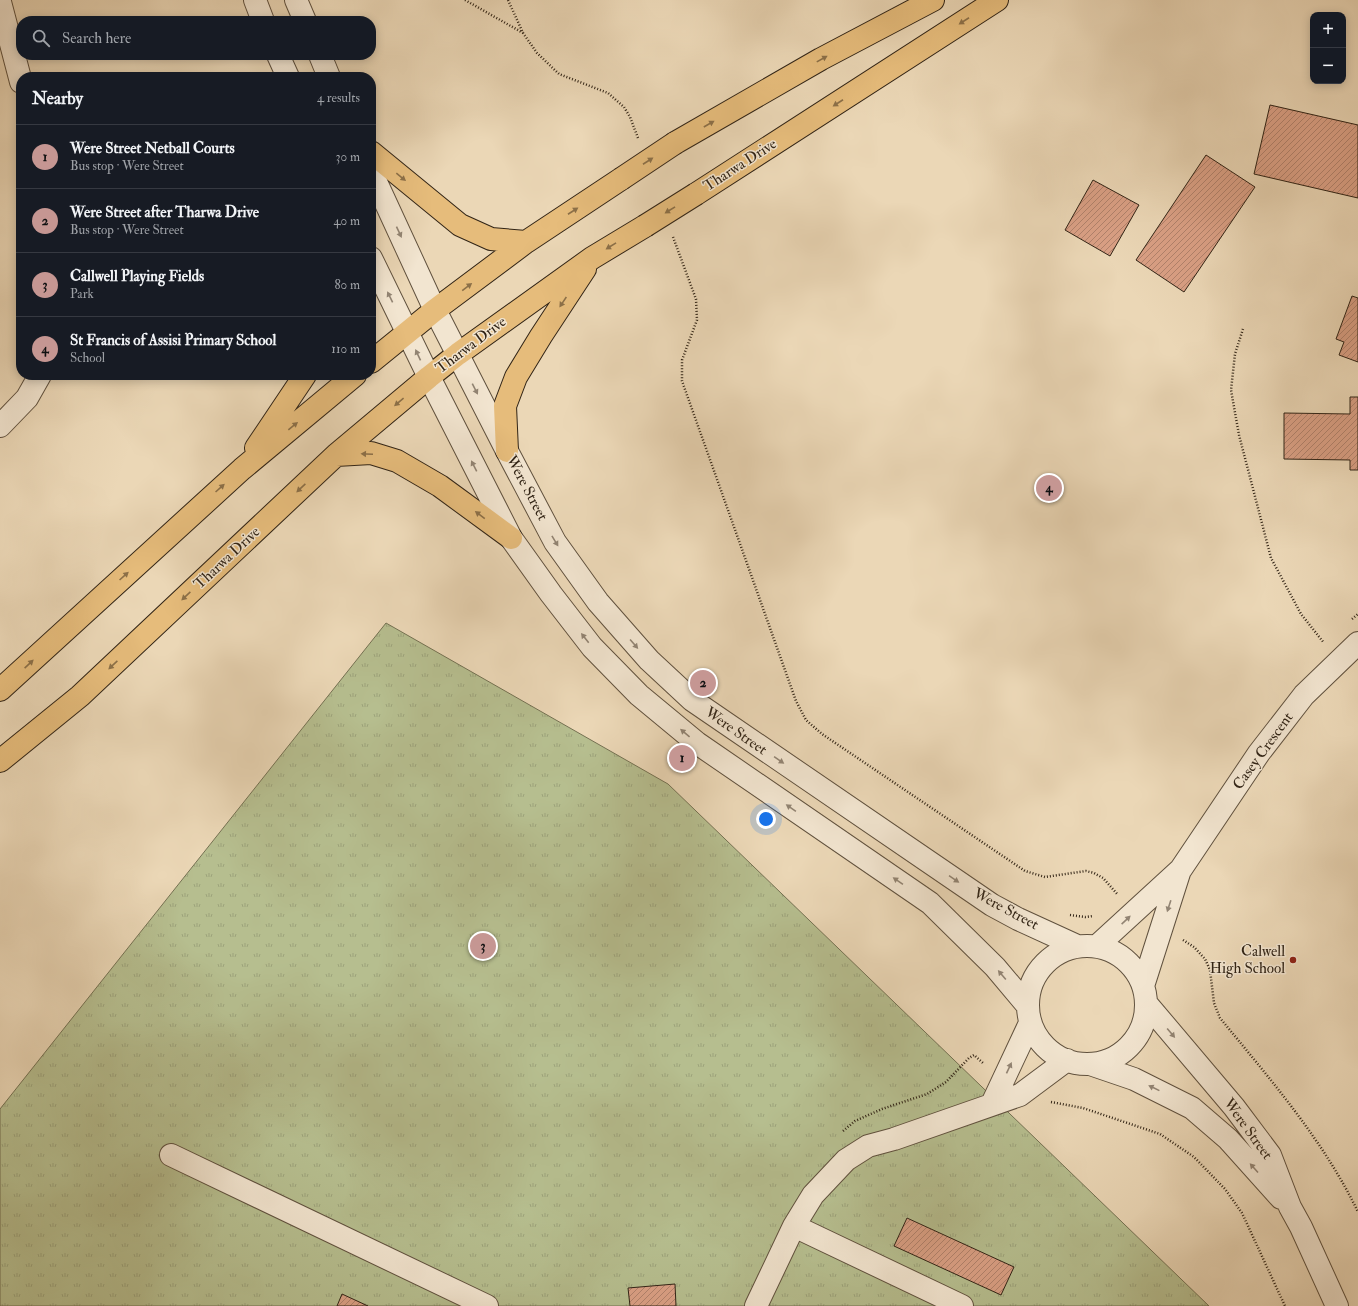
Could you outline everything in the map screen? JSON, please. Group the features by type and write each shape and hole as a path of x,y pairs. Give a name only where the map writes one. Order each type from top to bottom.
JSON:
{"main road":[{"path":"376,358 407,332 526,242 675,143 821,59 933,0"},
{"name":"Tharwa Drive","path":"0,761 80,696 336,455 458,354 592,258 696,194 997,0"},
{"path":"376,156 460,225 491,240 526,242"},
{"path":"507,451 505,406 516,377 592,258"},
{"path":"242,469 302,380"},
{"path":"0,690 242,469 349,380"},
{"path":"336,455 370,453 397,461 440,486 511,538"}],"street":[{"path":"255,0 261,16"},
{"path":"296,0 303,16"},
{"path":"0,2 18,72"},
{"path":"280,60 286,72"},
{"path":"322,60 327,72"},
{"name":"Were Street","path":"376,182 436,310 555,542 598,602 648,660 692,700 992,906 1018,919 1087,946"},
{"name":"Were Street","path":"376,268 429,377 511,538 551,594 592,647 640,695 708,750 930,903 995,966 1029,1014"},
{"path":"0,426 26,398 37,380"},
{"name":"Casey Crescent","path":"1087,946 1181,869 1259,753 1304,695 1358,643"},
{"name":"Casey Crescent","path":"1145,995 1181,869"},
{"path":"992,1104 1029,1014 1030,988 1036,973 1047,960 1061,951 1087,946 1113,951 1126,960 1136,972 1145,995 1144,1021 1136,1038 1124,1051 1108,1060 1090,1064 1078,1064 1051,1052 1039,1039 1029,1014"},
{"name":"Were Street","path":"1145,995 1270,1154 1290,1207 1301,1227 1337,1306"},
{"path":"756,1306 794,1226 812,1195 846,1160 868,1146 894,1139 1020,1095 1067,1060"},
{"name":"Were Street","path":"1090,1064 1134,1079 1192,1108 1228,1139 1290,1207"},
{"path":"171,1155 487,1306"},
{"path":"794,1226 962,1306"}],"path":[{"path":"466,0 523,33"},
{"path":"508,0 523,33 537,53 559,74 608,93 624,107 630,117 638,139"},
{"path":"672,234 696,299 697,320 682,360 682,381 796,700 806,720 822,734 1025,871 1045,877 1086,872 1094,873 1103,878 1122,899"},
{"path":"1243,329 1235,354 1231,390 1239,435 1271,558 1301,614 1324,643"},
{"path":"1063,914 1085,917 1096,916"},
{"path":"1177,936 1194,947 1204,959 1210,970 1214,1003 1220,1018 1293,1108 1347,1189 1358,1212"},
{"path":"1047,1101 1083,1108 1160,1134 1194,1157 1225,1189 1242,1213 1285,1306"}],"green space":[{"path":"386,623 668,784 1209,1306 0,1306 0,1109"}],"building":[{"path":"1270,105 1358,125 1358,198 1254,174"},
{"path":"1206,155 1255,187 1184,292 1136,260"},
{"path":"1093,180 1139,205 1110,256 1065,230"},
{"path":"1352,296 1358,298 1358,362 1339,355 1344,342 1336,339"},
{"path":"1350,397 1358,397 1358,470 1350,470 1350,460 1284,459 1284,413 1350,414"},
{"path":"907,1218 1014,1267 1001,1295 894,1246"},
{"path":"675,1284 676,1306 630,1306 628,1288"},
{"path":"342,1294 368,1306 337,1306"}],"place":[{"name":"St Francis of Assisi Primary School","path":"1049,488"},
{"name":"Were Street after Tharwa Drive","path":"703,683"},
{"name":"Were Street Netball Courts","path":"682,758"},
{"name":"Callwell Playing Fields","path":"483,946"},
{"name":"Calwell High School","path":"1293,960"}]}
